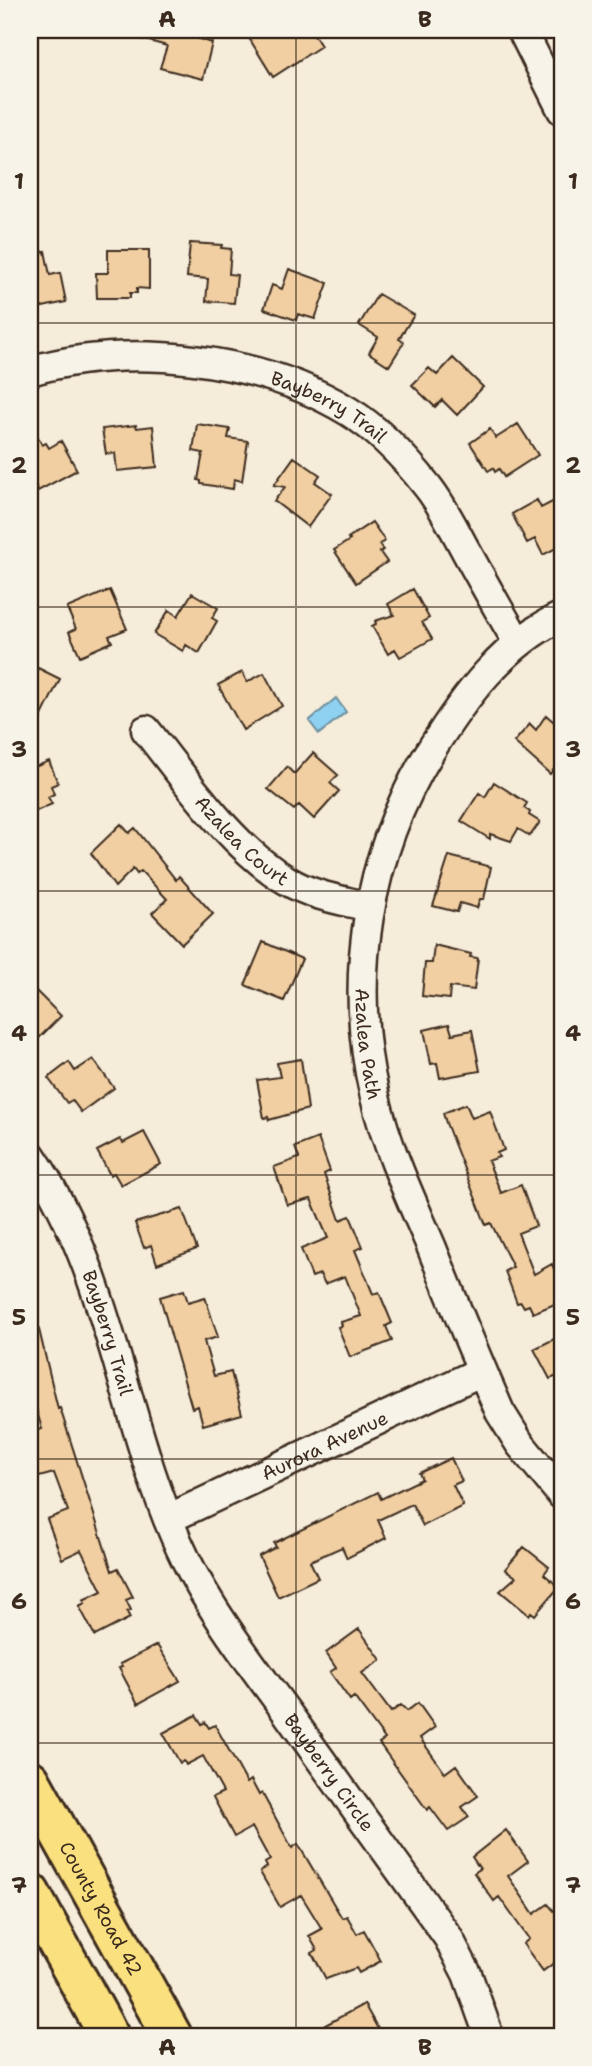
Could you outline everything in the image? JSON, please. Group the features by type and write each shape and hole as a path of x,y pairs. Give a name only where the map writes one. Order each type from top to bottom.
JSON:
{"highway":[{"name":"County Road 42","path":"30,1780 172,2036"},
{"path":"30,1893 109,2036"}],"street":[{"path":"523,30 562,110"},
{"name":"Bayberry Trail","path":"30,371 95,359 139,358 226,365 268,375 309,390 350,412 405,460 430,489 518,643"},
{"name":"Azalea Path","path":"562,616 518,643 494,665 444,729 416,774 388,840 369,907 362,996 368,1064 375,1098 394,1158 500,1412 520,1444 562,1495"},
{"name":"Azalea Court","path":"146,730 237,840 267,867 290,883 369,907"},
{"name":"Bayberry Trail","path":"30,1154 57,1198 89,1273 142,1451 168,1519"},
{"name":"Aurora Avenue","path":"168,1519 482,1371"},
{"name":"Bayberry Circle","path":"168,1519 190,1569 223,1625 448,1937 467,1974 485,2027"}],"water":[{"path":"336,698 346,712 319,734 309,721"}],"building":[{"path":"128,30 185,30 195,33 194,37 212,43 203,79 160,68 167,46 127,35"},
{"path":"244,30 311,30 321,46 273,77"},
{"path":"190,243 222,245 221,248 231,249 229,274 237,275 234,303 206,301 208,279 187,277"},
{"path":"108,250 149,250 149,289 137,288 137,293 130,293 130,298 97,298 96,273 108,273"},
{"path":"45,251 50,275 60,273 66,302 38,308 35,292 30,293 30,255"},
{"path":"289,269 328,283 315,319 298,314 296,320 264,309 272,285 282,289"},
{"path":"378,294 414,315 399,339 404,342 389,366 369,353 378,337 359,325"},
{"path":"453,358 483,387 457,415 442,400 435,407 412,385 429,368 437,375"},
{"path":"30,422 42,445 46,443 49,448 61,441 77,470 38,491 30,475"},
{"path":"197,424 230,429 228,438 248,441 242,481 234,479 233,489 201,484 198,480 203,453 193,451"},
{"path":"518,424 538,455 504,477 499,469 495,472 493,468 488,471 470,443 490,429 496,438"},
{"path":"136,425 137,428 153,426 157,467 117,471 115,453 106,454 102,429"},
{"path":"294,457 320,475 315,482 332,494 308,527 274,501 285,487 274,485"},
{"path":"562,497 562,545 543,555 535,539 527,543 512,514 537,500 541,508"},
{"path":"372,522 385,541 380,544 383,550 380,552 387,562 356,583 334,550"},
{"path":"413,589 429,618 422,622 432,639 400,657 395,649 388,654 372,626 376,624 375,621 394,615 388,604"},
{"path":"110,590 127,629 109,636 112,642 80,656 69,632 76,629 67,608"},
{"path":"192,593 218,608 212,618 217,621 199,653 186,645 183,651 154,634 169,610 178,616"},
{"path":"38,668 60,679 30,740 30,684"},
{"path":"242,672 247,682 264,673 282,706 243,730 218,685"},
{"path":"546,715 562,729 562,760 550,774 514,742 530,724 536,730"},
{"path":"313,753 338,775 330,783 339,791 314,819 299,805 294,810 268,789 287,767 294,774"},
{"path":"30,755 35,767 49,761 58,783 51,786 54,794 48,797 52,804 30,814"},
{"path":"494,782 527,803 524,808 540,822 530,836 518,829 511,841 490,834 490,839 461,821 479,793 485,797"},
{"path":"121,824 129,833 135,828 176,880 179,876 213,914 182,944 152,913 167,899 141,871 137,874 133,869 115,887 91,853"},
{"path":"449,856 491,867 484,899 480,899 477,908 460,903 457,912 433,906"},
{"path":"263,942 302,959 284,1001 245,985"},
{"path":"434,945 478,958 474,990 450,987 449,999 422,996 425,963 432,963"},
{"path":"30,985 61,1016 30,1047"},
{"path":"449,1024 452,1034 472,1030 480,1071 440,1078 437,1063 431,1064 424,1030"},
{"path":"93,1059 114,1088 81,1112 72,1100 67,1103 48,1078 69,1062 75,1071"},
{"path":"301,1059 308,1109 269,1120 268,1117 264,1118 257,1080 280,1077 277,1063"},
{"path":"466,1104 472,1118 490,1111 504,1150 497,1153 499,1157 488,1161 501,1193 521,1185 536,1226 518,1233 534,1274 552,1264 562,1287 562,1301 533,1313 529,1305 524,1307 521,1302 517,1303 505,1271 513,1267 491,1223 486,1225 446,1123 443,1113"},
{"path":"144,1132 161,1164 121,1185 114,1173 110,1175 97,1151 120,1139 123,1143"},
{"path":"318,1138 330,1171 324,1174 340,1220 350,1216 363,1247 355,1250 373,1294 379,1292 392,1323 386,1326 392,1341 350,1357 338,1327 342,1326 341,1322 361,1316 345,1276 325,1284 320,1274 312,1277 301,1249 328,1238 311,1199 287,1205 274,1167 299,1158 295,1147"},
{"path":"182,1209 197,1249 157,1264 151,1245 144,1248 135,1223"},
{"path":"184,1290 188,1302 205,1297 218,1337 204,1341 214,1376 231,1372 242,1414 203,1425 198,1406 192,1408 160,1297"},
{"path":"36,1317 58,1409 60,1408 112,1571 118,1568 133,1597 126,1600 131,1610 127,1612 130,1618 95,1636 79,1606 85,1603 83,1600 102,1591 81,1550 62,1559 47,1519 68,1511 54,1473 39,1477 38,1473 30,1475 30,1432 42,1429 30,1387 30,1318"},
{"path":"562,1335 562,1374 550,1379 534,1349"},
{"path":"451,1458 462,1481 453,1485 463,1506 423,1526 412,1504 378,1520 386,1538 347,1558 342,1547 310,1561 318,1578 278,1597 259,1556 276,1547 274,1543 378,1492 381,1499 422,1479 419,1473"},
{"path":"524,1547 549,1567 544,1574 559,1587 535,1615 531,1612 529,1615 500,1591 516,1577 505,1569"},
{"path":"359,1629 381,1660 362,1673 391,1712 401,1705 407,1711 418,1703 435,1727 420,1738 445,1773 456,1765 478,1796 462,1807 469,1817 448,1831 430,1807 427,1810 379,1743 385,1739 354,1697 350,1700 330,1672 336,1668 326,1653"},
{"path":"157,1645 180,1681 138,1704 119,1668 122,1667 120,1664"},
{"path":"196,1715 202,1724 205,1722 209,1728 215,1725 247,1783 251,1780 259,1795 262,1793 292,1848 298,1844 342,1918 347,1916 357,1934 364,1930 381,1961 359,1973 356,1968 326,1979 312,1953 317,1950 309,1936 322,1929 301,1895 280,1907 260,1872 267,1867 265,1863 270,1860 252,1827 234,1837 213,1797 223,1792 203,1756 186,1765 184,1761 180,1763 163,1733"},
{"path":"506,1830 528,1861 508,1876 534,1914 548,1904 554,1911 562,1905 562,1957 543,1971 523,1944 529,1939 499,1897 494,1901 474,1873 480,1869 472,1857"},
{"path":"364,2004 382,2036 305,2036"}]}
